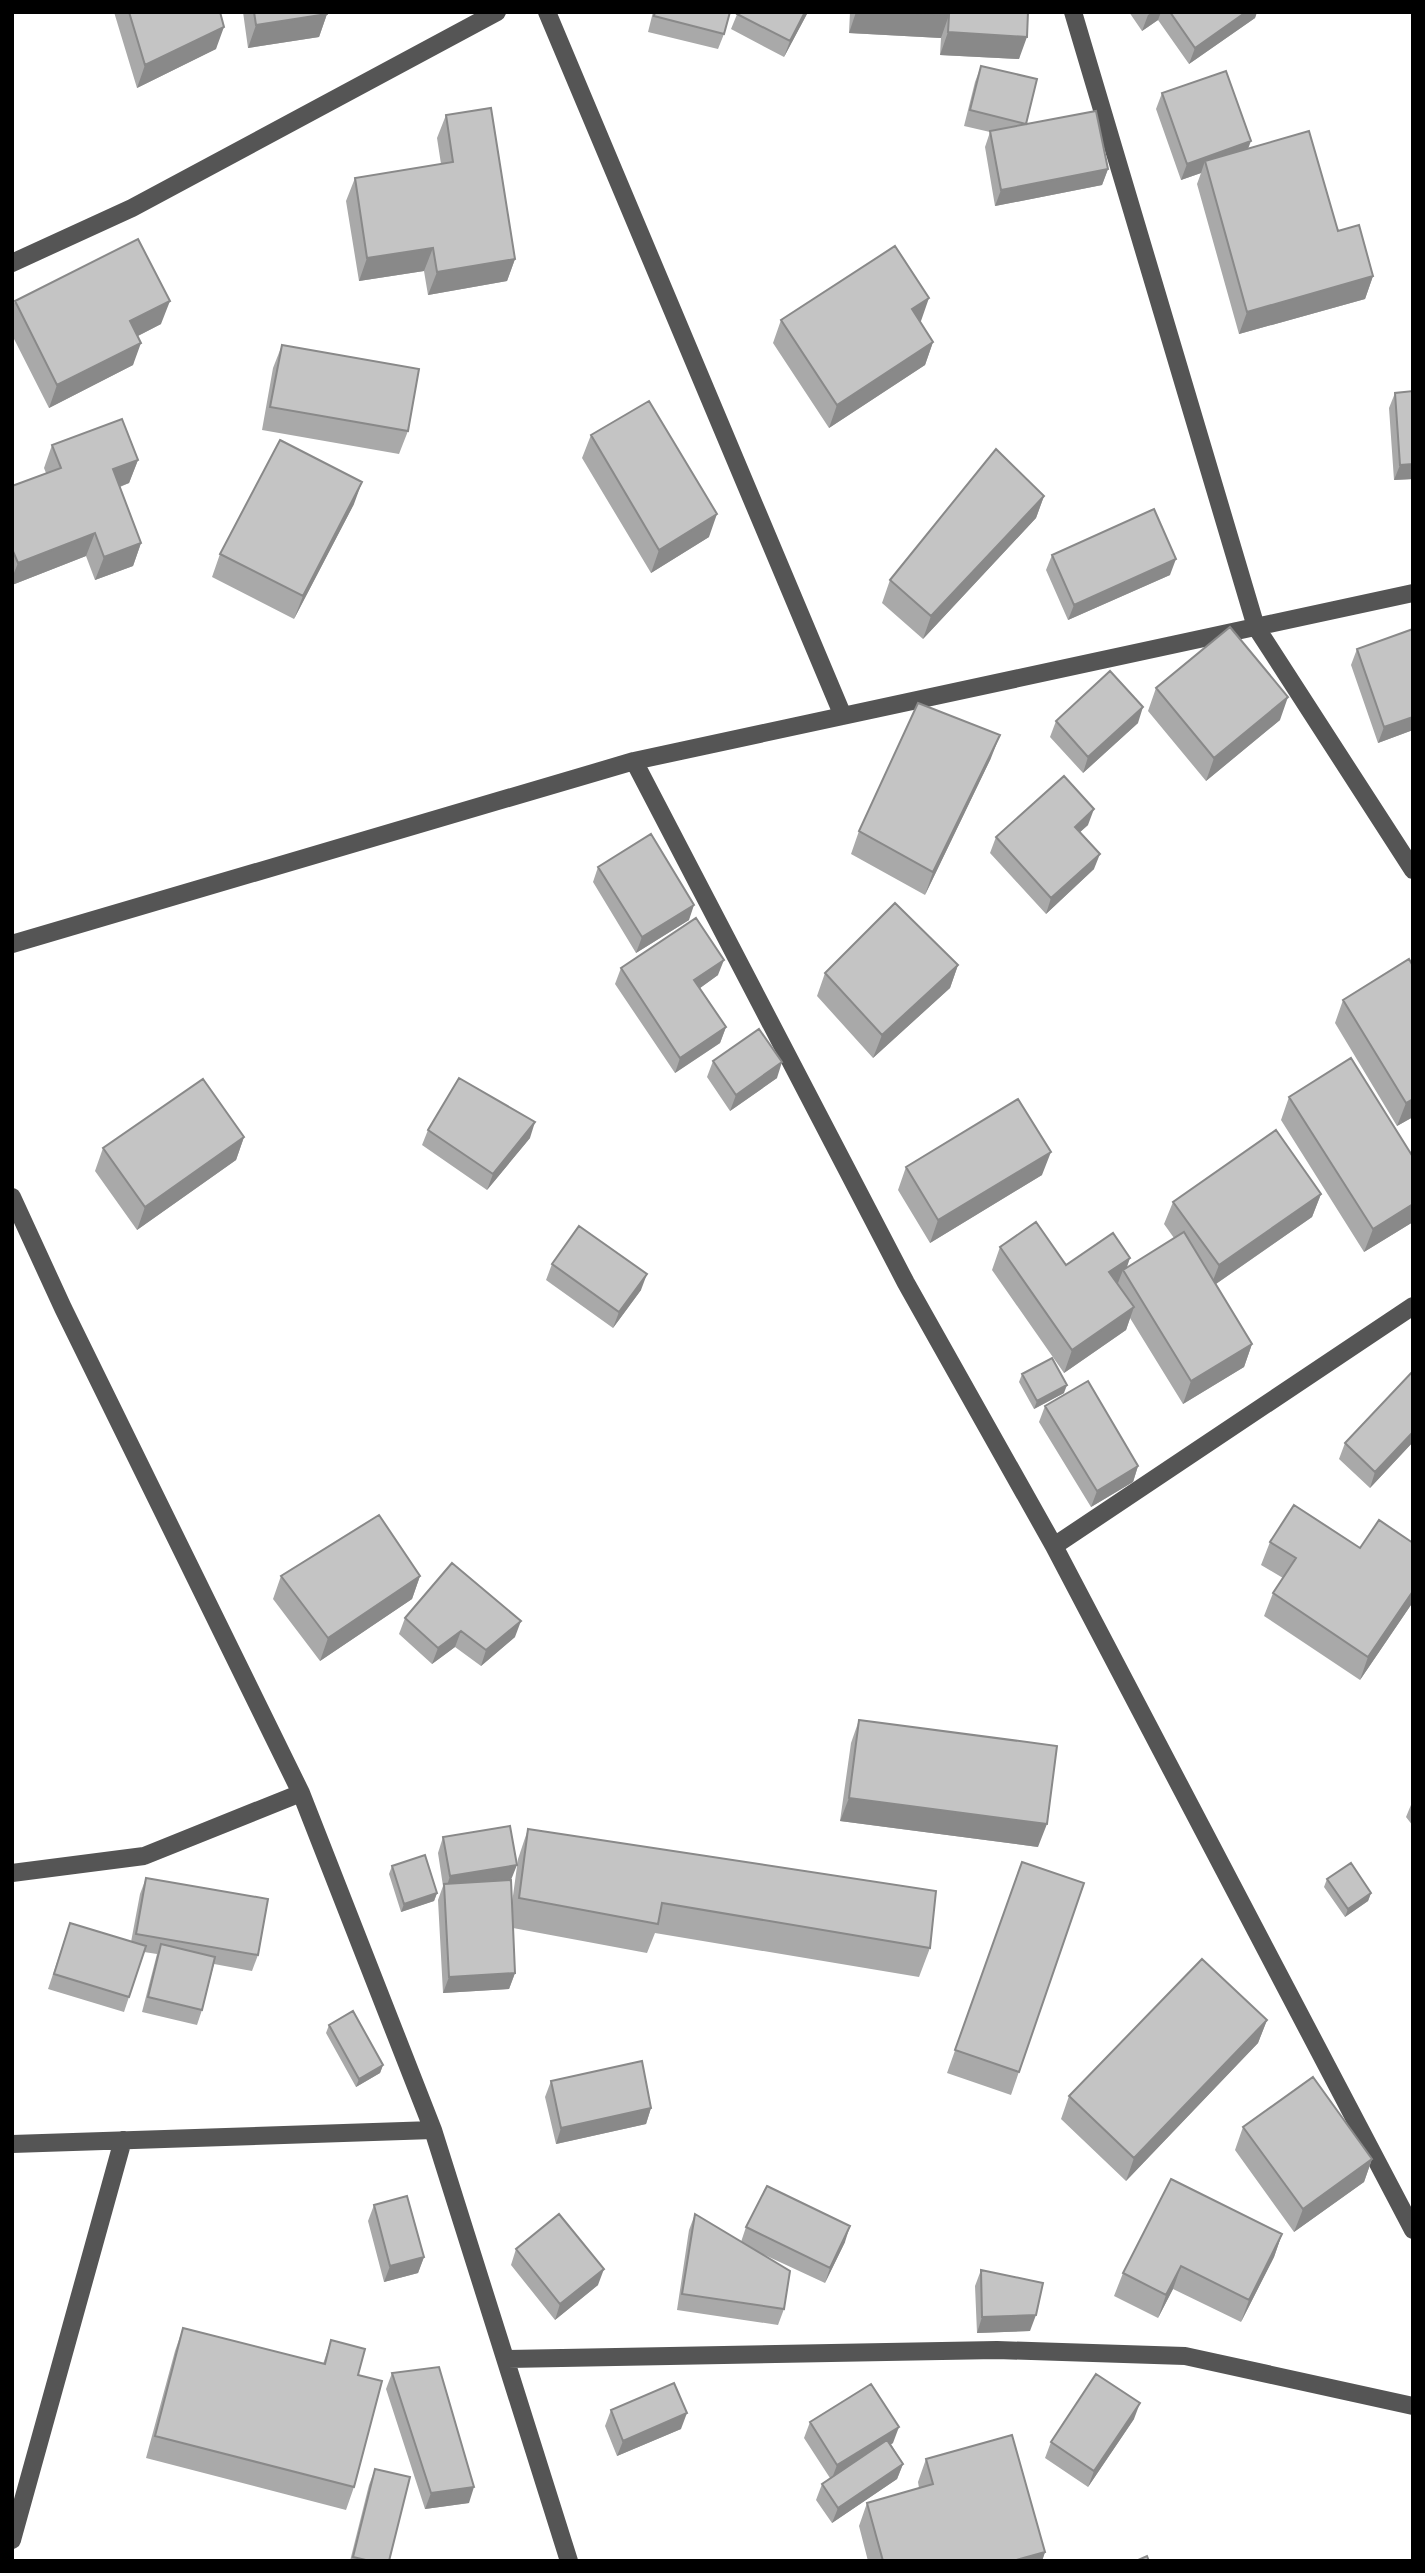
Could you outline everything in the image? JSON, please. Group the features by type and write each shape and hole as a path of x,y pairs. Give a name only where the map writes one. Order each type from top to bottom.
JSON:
{"street":[{"path":"12,263 132,208 497,12"},
{"path":"547,12 842,716"},
{"path":"1073,12 1256,627 1413,870"},
{"path":"12,944 634,761 1413,593"},
{"path":"634,761 906,1283 1054,1546 1413,2231"},
{"path":"12,1198 63,1308 301,1793 433,2130 569,2561"},
{"path":"1054,1546 1413,1306"},
{"path":"12,1873 144,1856 301,1793"},
{"path":"12,2144 433,2130"},
{"path":"12,2540 123,2140"},
{"path":"506,2359 997,2350 1185,2356 1413,2406"}],"building":[{"path":"129,12 220,12 224,27 145,65"},
{"path":"254,12 327,12 327,14 256,25"},
{"path":"655,12 730,12 724,34 654,16"},
{"path":"805,12 790,41 737,14"},
{"path":"900,12 1028,12 1027,37 948,32 949,15"},
{"path":"1170,12 1246,12 1195,48"},
{"path":"981,66 1037,79 1026,124 970,110"},
{"path":"1226,71 1251,141 1187,164 1162,93"},
{"path":"491,108 515,259 437,272 433,248 367,258 355,178 453,162 446,115"},
{"path":"1096,111 1108,169 1001,190 990,131"},
{"path":"1309,131 1338,231 1359,225 1373,276 1247,312 1205,161"},
{"path":"138,239 170,301 130,321 141,343 57,385 15,301"},
{"path":"895,246 929,298 912,309 933,342 837,405 781,320"},
{"path":"282,345 419,369 408,431 270,407"},
{"path":"1413,391 1413,464 1400,465 1395,393"},
{"path":"649,401 717,514 659,550 591,435"},
{"path":"122,419 138,460 113,469 141,543 104,557 95,533 18,563 12,549 12,486 61,468 52,445"},
{"path":"280,440 362,482 303,596 220,554"},
{"path":"996,449 1044,496 931,616 890,580"},
{"path":"1154,509 1176,559 1074,605 1052,555"},
{"path":"1230,627 1288,697 1214,758 1156,688"},
{"path":"1413,629 1413,717 1384,727 1357,649"},
{"path":"1110,671 1143,707 1088,757 1056,721"},
{"path":"918,703 1000,735 933,872 859,831"},
{"path":"1064,776 1094,809 1075,827 1100,854 1051,898 996,837"},
{"path":"651,834 694,905 642,937 598,867"},
{"path":"895,903 958,965 882,1035 825,973"},
{"path":"696,918 724,960 694,980 726,1027 680,1058 621,968"},
{"path":"1409,959 1413,966 1413,1099 1406,1103 1343,1000"},
{"path":"759,1029 782,1062 736,1095 713,1061"},
{"path":"1351,1058 1413,1157 1413,1204 1373,1229 1289,1097"},
{"path":"459,1078 535,1122 493,1174 428,1130"},
{"path":"203,1079 244,1137 145,1207 103,1148"},
{"path":"1018,1099 1051,1152 938,1220 906,1167"},
{"path":"1276,1130 1321,1194 1219,1265 1173,1202"},
{"path":"1036,1222 1066,1265 1113,1233 1130,1258 1109,1272 1134,1307 1072,1350 1000,1247"},
{"path":"579,1226 647,1274 619,1312 552,1264"},
{"path":"1184,1232 1252,1344 1191,1381 1123,1270"},
{"path":"1052,1358 1067,1385 1037,1401 1022,1374"},
{"path":"1413,1371 1413,1432 1375,1472 1345,1443"},
{"path":"1088,1381 1138,1466 1097,1491 1045,1406"},
{"path":"1294,1505 1360,1548 1379,1520 1413,1543 1413,1591 1368,1657 1273,1593 1296,1558 1270,1542"},
{"path":"379,1515 420,1576 328,1638 281,1576"},
{"path":"452,1563 521,1621 486,1650 461,1631 438,1648 405,1618"},
{"path":"859,1720 1057,1746 1047,1824 849,1798"},
{"path":"510,1826 517,1865 450,1876 443,1837"},
{"path":"528,1829 936,1891 930,1948 662,1903 658,1924 519,1898"},
{"path":"425,1855 437,1893 404,1904 392,1866"},
{"path":"1022,1862 1084,1883 1019,2072 955,2050"},
{"path":"1351,1863 1371,1893 1348,1909 1327,1879"},
{"path":"146,1878 268,1899 258,1955 136,1934"},
{"path":"511,1880 515,1973 449,1977 444,1884"},
{"path":"70,1923 146,1946 129,1997 54,1974"},
{"path":"161,1944 215,1957 202,2010 148,1997"},
{"path":"1202,1959 1267,2020 1134,2158 1069,2096"},
{"path":"353,2011 383,2065 359,2079 329,2025"},
{"path":"642,2061 651,2108 561,2128 551,2081"},
{"path":"1313,2077 1372,2159 1303,2209 1243,2127"},
{"path":"1171,2179 1282,2234 1249,2300 1181,2266 1166,2295 1123,2273"},
{"path":"767,2186 850,2226 830,2268 746,2227"},
{"path":"407,2196 424,2257 390,2266 374,2205"},
{"path":"559,2214 604,2269 560,2304 516,2249"},
{"path":"695,2214 790,2271 784,2309 682,2294"},
{"path":"981,2270 1043,2283 1036,2315 982,2317"},
{"path":"183,2328 325,2364 331,2340 365,2349 358,2375 382,2381 354,2487 155,2436"},
{"path":"439,2367 474,2487 431,2493 392,2373"},
{"path":"1096,2374 1140,2403 1094,2471 1051,2442"},
{"path":"674,2383 687,2413 623,2441 611,2410"},
{"path":"871,2384 899,2427 837,2465 810,2422"},
{"path":"1012,2435 1045,2552 1013,2561 883,2561 867,2503 933,2484 926,2459"},
{"path":"887,2440 903,2464 838,2508 822,2484"},
{"path":"375,2469 410,2477 389,2561 353,2557"},
{"path":"1147,2556 1149,2561 1136,2561"}]}
